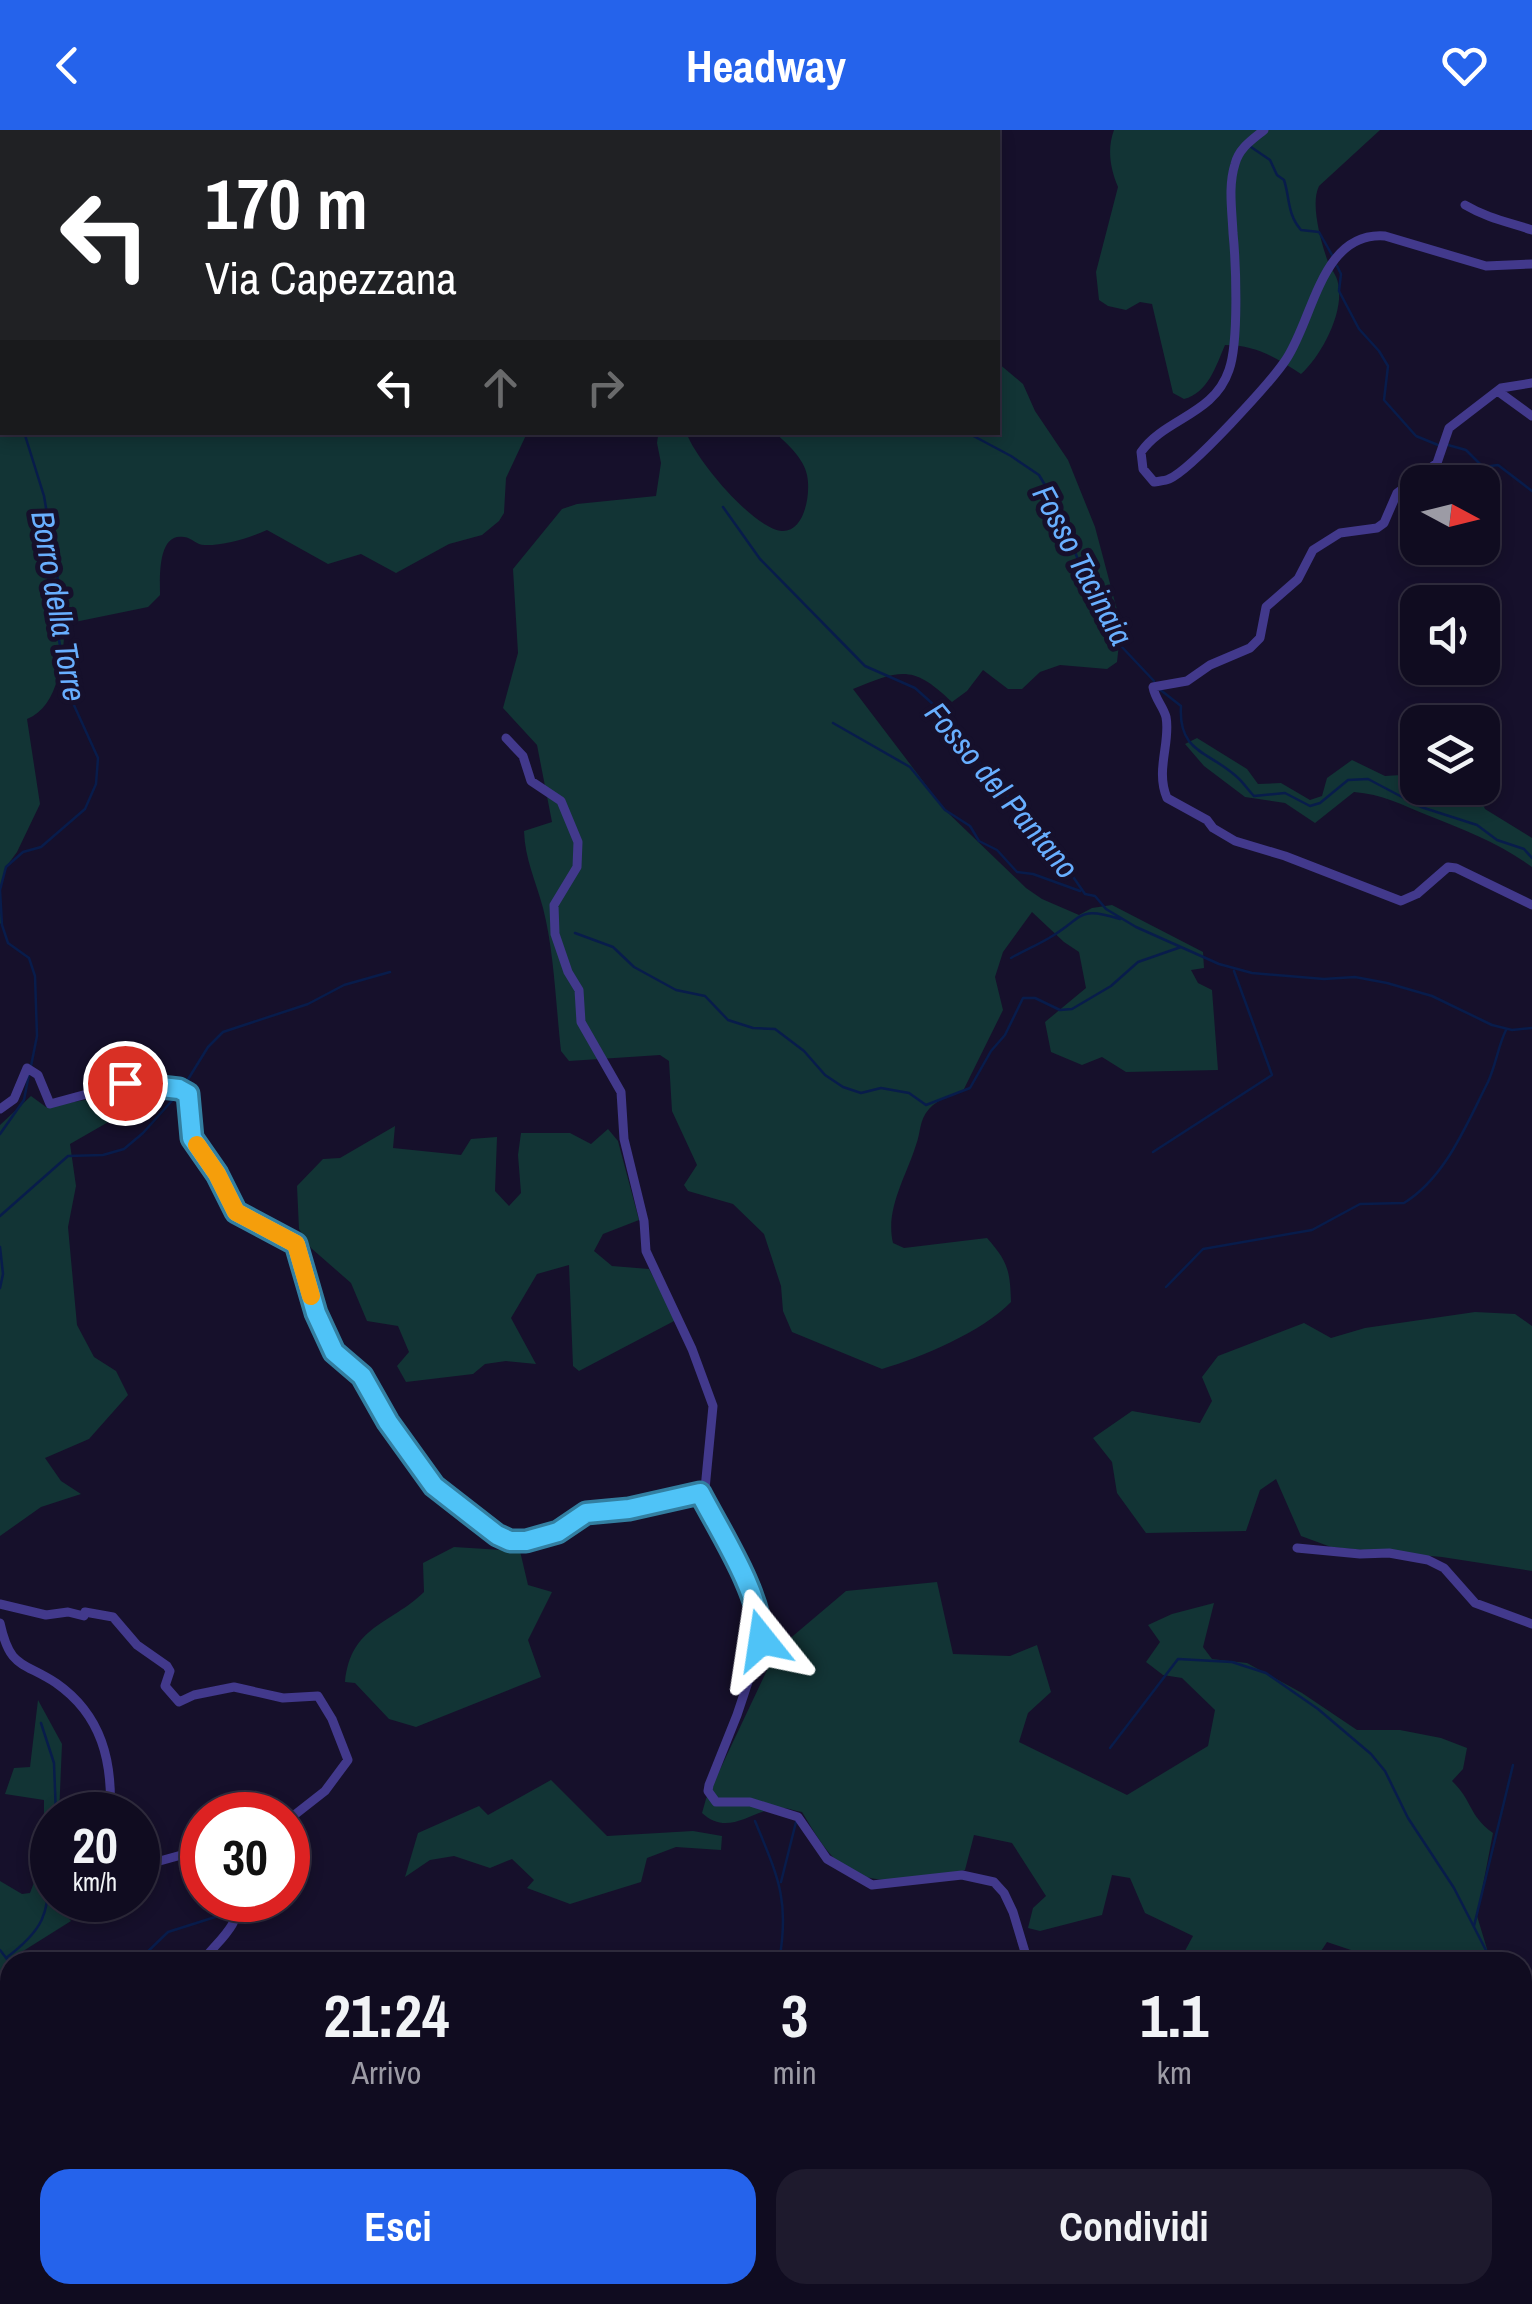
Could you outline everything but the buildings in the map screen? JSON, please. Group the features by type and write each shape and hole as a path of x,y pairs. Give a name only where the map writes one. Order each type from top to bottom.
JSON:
{"street":[{"path":"1264,130 1243,147 1234,164 1230,190 1235,260 1234,338 1229,370 1207,404 1150,440 1141,452 1143,469 1154,482 1171,478 1188,465 1278,372 1301,333 1327,270 1353,240 1368,234 1385,236 1486,266 1532,264"},
{"path":"1465,205 1485,217 1532,230"},
{"path":"1532,383 1501,388 1450,428 1437,463 1397,494 1384,523 1377,528 1340,534 1313,550 1298,578 1266,606 1260,638 1250,648 1210,665 1187,681 1156,686 1155,696 1166,717 1164,790 1172,803 1207,820 1236,841 1401,901 1417,894 1448,867 1532,905"},
{"path":"1500,392 1532,416"},
{"path":"506,738 523,756 531,781 561,801 578,842 577,867 554,905 555,934 578,990 582,1022 621,1092 624,1139 644,1222 646,1251 714,1406 703,1491 748,1587 762,1628 747,1689 709,1785 711,1798 716,1802 750,1802 798,1817 826,1859 860,1881 872,1884 962,1875 994,1882 1013,1912 1025,1952"},
{"path":"0,1109 14,1098 27,1068 38,1076 48,1102 53,1104 131,1082 184,1091 189,1100 192,1138 217,1174 236,1212 296,1244 316,1313 334,1352 362,1376 388,1422 434,1486 497,1535 510,1541 526,1541 558,1532 586,1513 629,1509 703,1491"},
{"path":"1297,1548 1390,1553 1428,1560 1444,1568 1476,1603 1532,1624"},
{"path":"0,1604 46,1616 68,1612 84,1616 85,1612 114,1617 137,1645 167,1666 170,1671 165,1686 180,1702 234,1687 282,1698 318,1696 348,1760 326,1791 310,1803"},
{"path":"0,1624 5,1647 15,1660 60,1686 92,1717 111,1771 111,1792"},
{"path":"210,1952 233,1922"}],"green space":[{"path":"1114,130 1380,130 1319,186 1316,213 1328,262 1337,280 1338,307 1330,333 1301,374 1257,350 1225,345 1205,385 1184,399 1173,393 1152,304 1140,302 1126,310 1099,300 1096,272 1118,187 1110,158"},
{"path":"1000,365 1023,384 1035,411 1068,460 1095,527 1121,625 1117,662 1107,669 1060,665 1040,672 1022,689 1008,689 983,670 967,691 952,702 927,682 906,674 884,677 853,689 945,810 1026,888 1079,915 1112,905 1203,952 1204,968 1191,970 1198,983 1212,990 1218,1070 1126,1072 1102,1057 1082,1065 1051,1052 1045,1022 1086,988 1079,952 1032,912 1003,952 995,977 1003,1010 963,1091 937,1102 923,1117 898,1193 891,1230 893,1243 904,1248 987,1238 1006,1267 1011,1302 951,1342 882,1369 792,1332 764,1234 733,1204 688,1191 684,1185 697,1165 672,1111 669,1061 660,1055 569,1061 561,1051 550,942 524,831 552,822 537,745 503,708 518,653 513,569 562,509 656,496 661,463 658,436 688,435 714,476 742,506 770,527 790,530 805,510 808,491 805,469 777,435 1000,435"},
{"path":"0,435 526,435 506,478 504,513 499,521 482,535 449,544 396,573 361,554 328,564 267,530 214,545 175,537 162,558 160,595 148,607 65,624 61,665 53,692 47,703 27,719 40,804 6,867 0,890"},
{"path":"1197,738 1247,769 1258,784 1281,783 1310,800 1322,796 1327,778 1352,760 1385,776 1400,775 1400,804 1354,792 1315,823 1285,803 1245,797 1204,766 1185,744"},
{"path":"1402,805 1483,805 1532,838 1532,867 1481,838"},
{"path":"145,1089 124,1113 70,1144 76,1186 68,1227 77,1325 94,1357 116,1371 128,1395 89,1439 45,1458 61,1481 81,1494 41,1507 0,1536 0,1125 31,1096 46,1107"},
{"path":"395,1126 393,1148 461,1155 471,1139 497,1137 495,1191 509,1206 521,1193 521,1133 570,1133 591,1144 608,1129 618,1141 639,1220 603,1234 594,1251 612,1266 649,1269 676,1320 579,1371 573,1366 569,1265 537,1274 511,1318 536,1364 506,1361 485,1364 473,1374 406,1382 397,1366 409,1352 398,1326 367,1321 351,1283 311,1248 299,1229 297,1186 323,1159 340,1158"},
{"path":"1475,1312 1515,1314 1532,1326 1532,1571 1442,1557 1331,1547 1301,1536 1276,1479 1260,1490 1246,1531 1146,1533 1117,1493 1112,1462 1093,1438 1132,1411 1200,1423 1212,1401 1202,1377 1218,1356 1304,1323 1331,1338 1365,1328"},
{"path":"454,1547 520,1551 528,1585 552,1592 528,1640 541,1677 416,1727 389,1719 355,1683 345,1682 349,1663 364,1637 424,1592 423,1563"},
{"path":"937,1582 953,1654 1010,1656 1037,1645 1051,1692 1028,1713 1019,1742 1127,1795 1208,1746 1215,1710 1182,1678 1163,1675 1146,1662 1160,1642 1148,1625 1214,1603 1203,1647 1212,1659 1247,1663 1357,1730 1400,1730 1467,1748 1463,1769 1452,1781 1493,1833 1477,1916 1488,1952 1357,1952 1327,1942 1320,1952 1184,1952 1193,1936 1145,1913 1130,1878 1112,1875 1102,1915 1040,1931 1028,1928 1033,1908 1046,1896 1012,1843 974,1835 965,1870 918,1879 884,1880 853,1872 840,1864 802,1812 778,1808 730,1823 712,1820 702,1813 706,1799 769,1666 787,1641 846,1591"},
{"path":"38,1700 62,1744 60,1792 30,1792 30,1798 5,1794 14,1768 30,1767"},
{"path":"551,1780 607,1836 693,1831 722,1836 721,1850 676,1847 647,1858 641,1882 570,1904 527,1888 534,1880 512,1859 490,1868 454,1856 430,1860 405,1877 418,1833 479,1806 488,1815"},
{"path":"0,1881 22,1894 30,1893 30,1922 69,1922 22,1952 0,1952"}],"waterway":[{"path":"1251,147 1270,160 1284,180 1296,224 1301,230 1319,232 1332,255"},
{"path":"1337,266 1341,274 1339,291 1359,329 1388,366 1384,400 1416,436 1438,445"},
{"name":"Borro della Torre","path":"25,435 44,496 58,580 58,634 68,692 98,758 96,784 85,809 41,847 23,852 6,867 0,890 2,925 8,943 29,958 35,976 37,1036 31,1066"},
{"name":"Fosso Tacinaia","path":"972,435 1039,475 1058,507 1083,573 1121,646 1154,681"},
{"path":"1448,445 1466,450 1483,467 1498,465 1532,491"},
{"name":"Fosso del Pantano","path":"723,507 760,559 865,666 915,688 943,713 1003,789 1041,847 1069,871 1085,894 1095,896 1106,909 1136,927 1219,964 1252,973 1324,979 1355,977 1387,983 1432,996 1492,1025 1512,1030 1532,1028"},
{"name":"Fosso Tacinaia","path":"1158,688 1181,706 1181,721 1190,742 1237,777 1254,796 1285,793 1310,806 1320,803 1348,780 1368,779 1421,807 1477,825 1497,840 1524,849 1532,858"},
{"path":"833,723 910,767 945,810 970,826 979,841 997,850 1017,872 1080,891"},
{"path":"1011,958 1083,915 1097,913 1120,919"},
{"path":"575,933 613,947 634,967 676,990 705,996 728,1020 753,1028 775,1029 843,1087 861,1093 881,1088 909,1093 926,1105 970,1088 1005,1035 1023,998 1035,998 1060,1010 1072,1009 1111,986 1138,962 1181,947"},
{"path":"1153,1152 1272,1075 1234,971"},
{"path":"182,1089 208,1047 223,1032 308,1004 344,985 390,972"},
{"path":"1166,1287 1203,1249 1312,1230 1360,1204 1404,1203 1419,1192 1443,1165 1463,1132 1491,1076 1506,1030"},
{"name":"Borro della Torre","path":"0,1134 24,1100 29,1074"},
{"path":"0,1216 68,1156 103,1155 124,1149 177,1095"},
{"name":"Borro della Torre","path":"0,1247 0,1288"},
{"path":"1110,1748 1178,1659 1232,1662 1266,1673 1318,1709 1385,1771 1408,1818 1454,1888 1487,1952"},
{"path":"41,1723 54,1763 55,1792"},
{"path":"1474,1926 1513,1765"},
{"path":"755,1821 780,1889 780,1952"},
{"path":"781,1882 796,1822"},
{"path":"13,1952 40,1922"},
{"path":"147,1952 168,1932 200,1922"}],"slow traffic":[{"path":"197,1145 236,1212 296,1244 311,1296"}],"route":[{"path":"125,1083 179,1089 188,1094 192,1138 217,1174 229,1202 236,1212 296,1244 316,1313 334,1352 368,1384 388,1422 434,1486 482,1526 510,1541 558,1532 586,1513 629,1509 700,1493 748,1587 762,1628 762,1640"}]}
